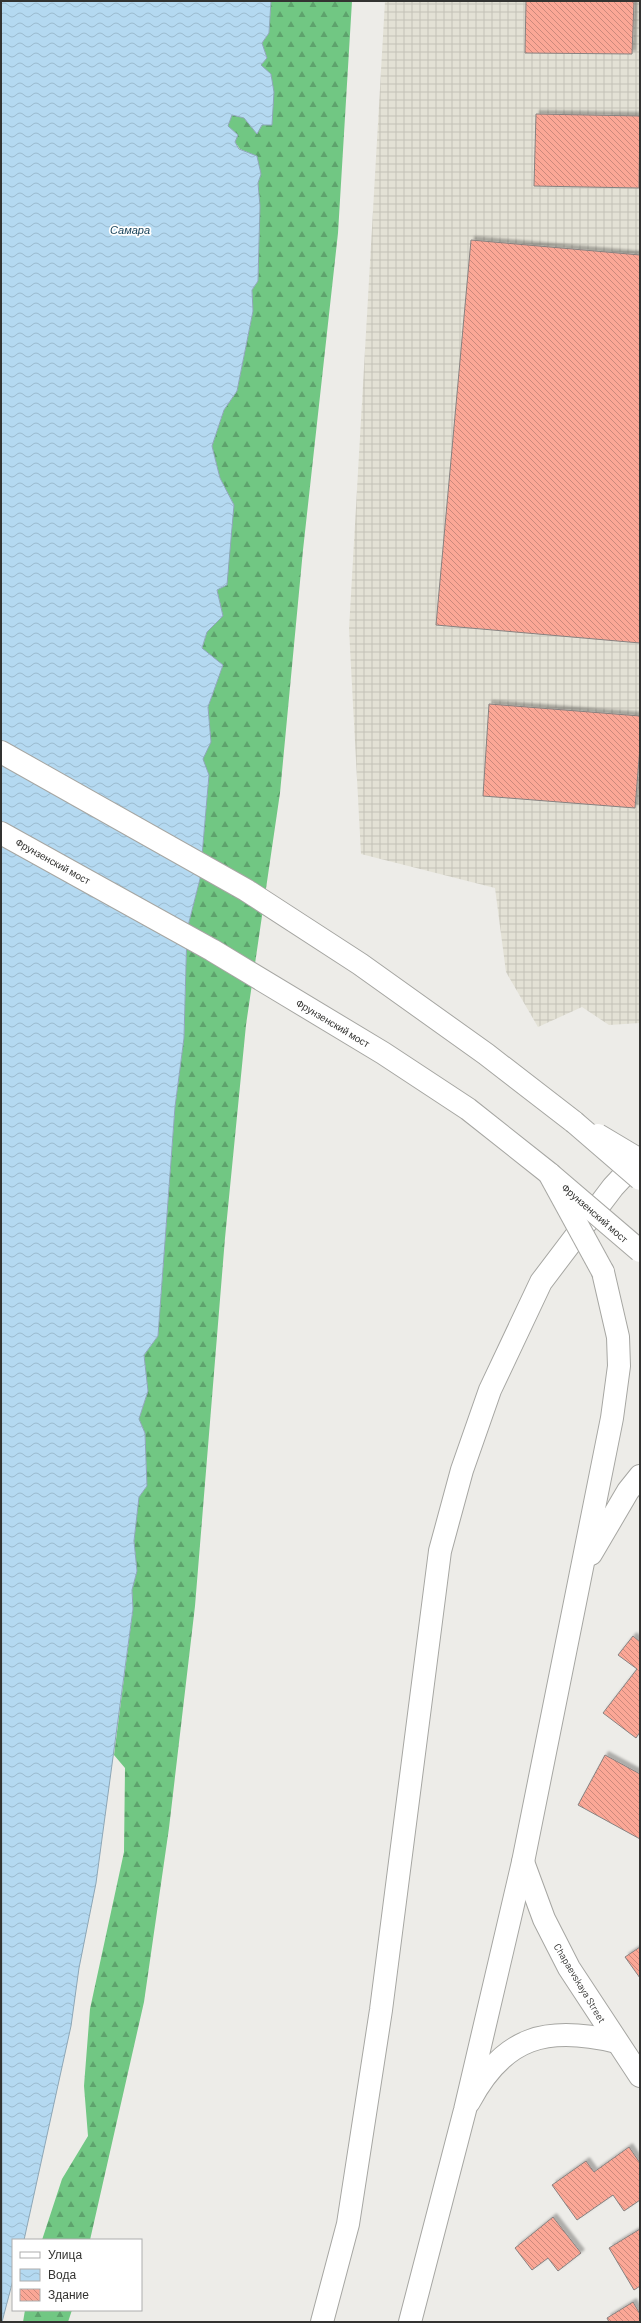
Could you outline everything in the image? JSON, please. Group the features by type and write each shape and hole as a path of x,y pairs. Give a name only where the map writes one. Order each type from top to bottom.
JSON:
{"main road":[{"path":"1,752 246,890 392,987 486,1054 574,1122 640,1180"},
{"name":"Фрунзенский мост","path":"1,832 212,950 383,1053 468,1109 550,1174 640,1251"},
{"path":"322,2322 348,2224 381,2010 442,1543 462,1470 490,1390 540,1282 613,1187 640,1159 574,1122"},
{"path":"410,2322 465,2110 523,1862 612,1418 619,1366 618,1338 604,1272 550,1174"},
{"path":"583,1567 628,1491 640,1476"},
{"name":"Chapaevskaya Street","path":"523,1862 544,1919 565,1961 640,2076"},
{"path":"465,2110 482,2078 500,2059 524,2042 551,2035 587,2034 617,2042"}],"shaded area":[{"path":"385,1 640,1 640,1023 609,1025 582,1007 538,1027 506,972 495,888 361,854 349,629"}],"green space":[{"path":"271,1 352,1 338,233 303,550 280,793 246,1025 225,1238 195,1606 169,1828 144,2002 90,2239 42,2239 62,2179 88,2136 84,2086 90,2009 124,1852 125,1768 114,1755 133,1609 132,1590 137,1571 134,1541 139,1497 147,1486 145,1433 139,1419 148,1391 144,1355 158,1336 175,1107 184,1038 187,930 200,879 209,775 202,759 211,742 208,707 223,665 202,649 207,632 223,616 217,589 234,505 220,478 212,446 224,410 237,391 253,311 252,290 258,281 260,206 258,183 261,174 256,156 240,149 235,142 238,135 228,126 232,115 244,118 257,134 262,125 272,125 261,65 267,58 262,43 269,33"},
{"path":"25,2311 72,2311 68,2322 23,2322"}],"water":[{"name":"Самара","path":"1,1 271,1 269,33 262,43 267,58 261,65 271,74 274,92 272,125 262,125 257,134 244,118 232,115 228,126 238,135 235,142 239,149 257,156 261,174 258,183 260,206 258,281 252,290 253,311 237,391 224,410 212,446 220,478 234,505 227,585 217,590 223,616 207,632 202,648 223,665 208,707 211,742 203,759 209,775 200,879 187,930 184,1038 175,1107 158,1336 144,1355 148,1391 139,1419 145,1433 147,1486 139,1497 134,1541 137,1571 132,1590 133,1609 96,1883 79,1968 71,2026 24,2239 12,2239 12,2284 2,2322"}],"building":[{"path":"526,1 634,1 632,54 525,53"},
{"path":"536,114 640,116 639,188 534,186"},
{"path":"471,240 640,255 640,643 436,625"},
{"path":"489,704 640,716 640,747 635,808 483,796"},
{"path":"633,1636 640,1642 640,1732 636,1738 603,1713 637,1669 618,1655"},
{"path":"605,1755 640,1774 640,1839 578,1805"},
{"path":"640,1947 640,1978 625,1957"},
{"path":"629,2147 640,2163 640,2200 624,2211 613,2195 577,2220 552,2185 586,2161 594,2172"},
{"path":"553,2217 581,2253 558,2271 548,2258 532,2270 515,2248"},
{"path":"640,2229 640,2286 634,2290 609,2248"},
{"path":"633,2302 640,2314 640,2322 609,2322 607,2318"}]}
